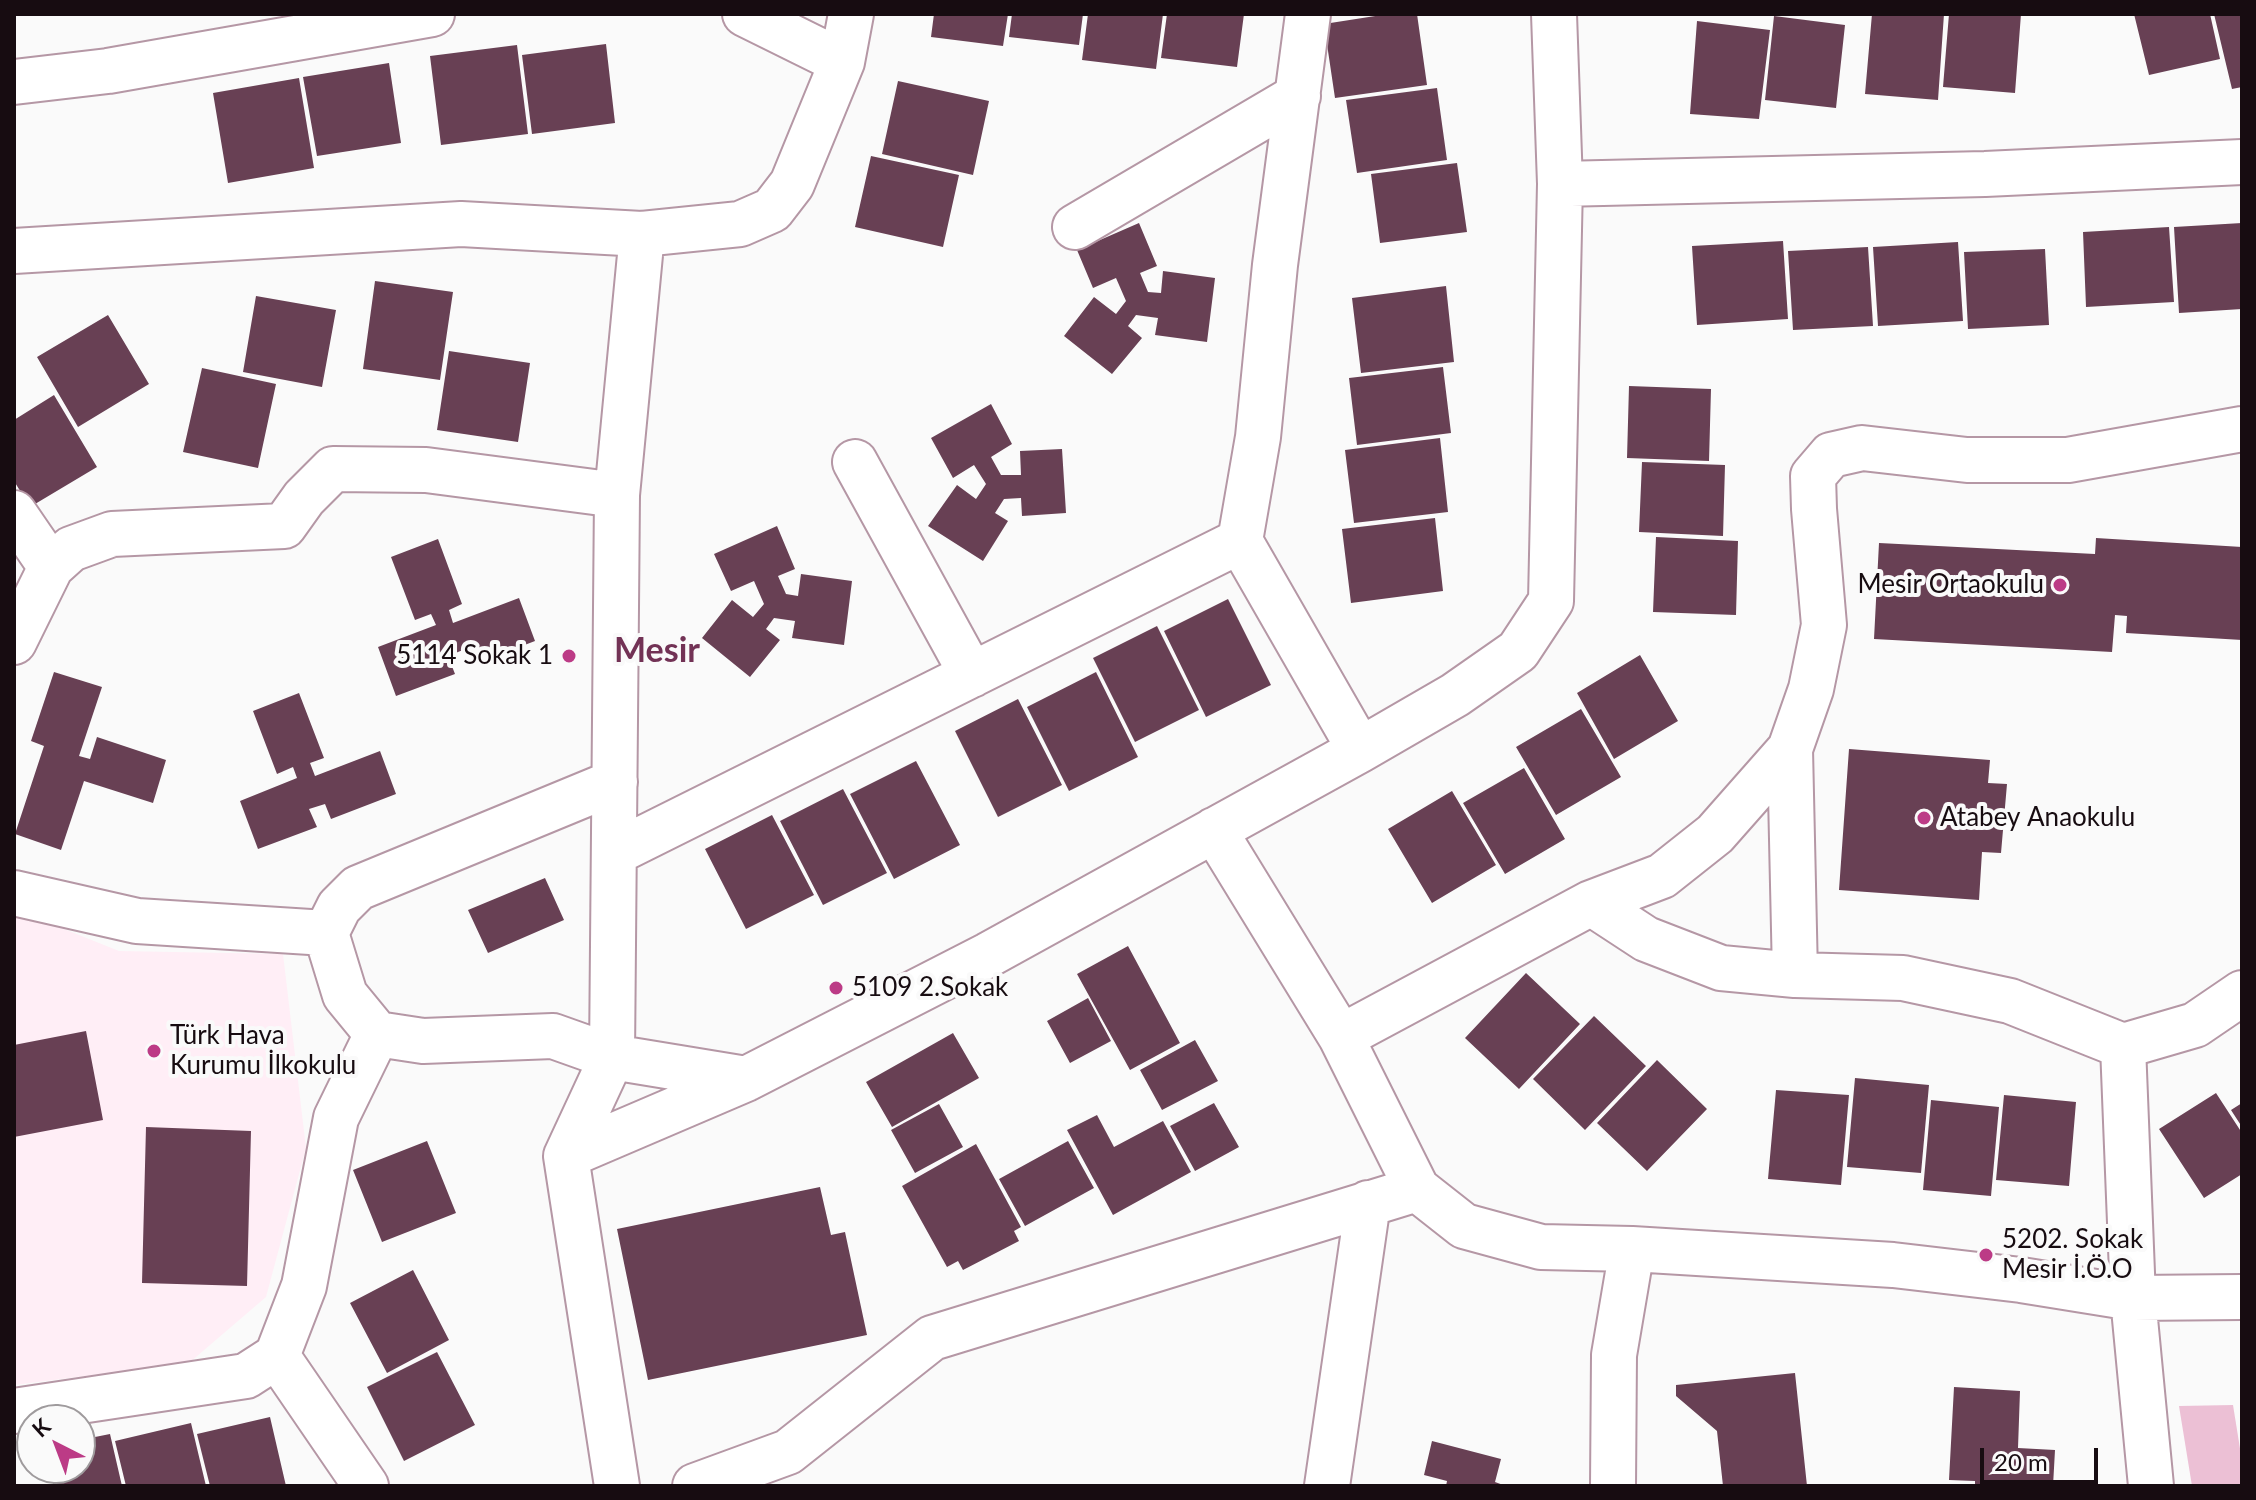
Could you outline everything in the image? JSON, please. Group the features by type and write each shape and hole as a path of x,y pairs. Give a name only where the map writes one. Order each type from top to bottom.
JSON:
{"street":[{"path":"14,82 108,71 432,14"},
{"path":"745,14 842,62"},
{"path":"14,251 461,224 642,234 740,224 772,210 792,184 842,62 851,14"},
{"path":"1308,14 1275,265 1258,437 1240,541 1360,750"},
{"path":"566,1156 746,1079 988,955 1360,750 1455,695 1518,651 1551,601 1560,184 1554,14"},
{"path":"1075,227 1298,96"},
{"path":"1560,184 1985,174 2242,162"},
{"path":"617,1486 566,1156 612,1057 617,495 642,234"},
{"path":"1795,975 1790,749 1811,689 1824,625 1813,476 1831,455 1862,448 1967,460 2068,460 2242,429"},
{"path":"855,462 972,675"},
{"path":"14,642 51,567 71,549 112,534 284,526 304,498 333,469 426,470 617,495"},
{"path":"14,513 51,567"},
{"path":"614,853 1240,541"},
{"path":"1341,1037 1591,903 1662,876 1715,834 1790,749"},
{"path":"615,782 358,888 339,907 326,933 345,995 377,1034 423,1041 553,1036 612,1057 746,1079"},
{"path":"1214,830 1341,1037 1417,1189 1464,1226 1541,1247 1632,1249 1893,1265 2021,1280 2133,1298 2242,1297"},
{"path":"14,893 137,921 326,933"},
{"path":"1591,903 1646,939 1721,968 1795,975 1903,978 2010,1001 2123,1046 2195,1025 2242,993"},
{"path":"14,1411 246,1376 277,1356 304,1286 336,1118 377,1034"},
{"path":"2123,1046 2133,1298 2151,1486"},
{"path":"695,1486 788,1452 932,1338 1417,1189"},
{"path":"1327,1486 1368,1203"},
{"path":"1613,1486 1614,1355 1632,1249"},
{"path":"277,1356 366,1486"}],"shaded area":[{"name":"Türk Hava Kurumu İlkokulu","path":"14,909 119,951 283,954 306,1148 266,1297 189,1363 14,1385"},
{"path":"2233,1405 2242,1461 2242,1486 2192,1486 2179,1406"}],"building":[{"path":"934,14 1008,14 1003,46 931,37"},
{"path":"1012,14 1083,14 1079,45 1009,37"},
{"path":"1088,14 1163,14 1156,69 1082,60"},
{"path":"1167,14 1244,14 1237,67 1161,58"},
{"path":"1388,14 1417,14 1427,85 1335,98 1324,24"},
{"path":"1872,14 1944,14 1938,100 1865,94"},
{"path":"1949,14 2021,14 2015,93 1943,87"},
{"path":"2134,14 2210,14 2220,59 2149,75"},
{"path":"2214,14 2242,14 2242,87 2232,89"},
{"path":"1774,16 1845,25 1836,108 1765,100"},
{"path":"1697,21 1770,30 1759,119 1690,114"},
{"path":"606,44 615,123 532,134 522,55"},
{"path":"517,45 528,134 441,145 430,56"},
{"path":"389,63 401,143 317,156 303,77"},
{"path":"299,78 314,168 228,183 213,93"},
{"path":"898,81 989,101 973,175 882,154"},
{"path":"1437,88 1447,160 1357,173 1346,100"},
{"path":"871,156 959,175 943,247 855,227"},
{"path":"1457,163 1467,232 1380,243 1371,174"},
{"path":"1139,223 1157,266 1140,273 1148,292 1161,293 1163,271 1215,278 1207,342 1155,335 1158,318 1136,315 1128,326 1142,338 1112,374 1064,336 1094,297 1116,314 1126,301 1116,278 1093,288 1077,250"},
{"path":"2242,223 2242,309 2179,313 2174,227"},
{"path":"2169,227 2174,302 2086,307 2083,232"},
{"path":"1783,241 1788,319 1697,325 1692,246"},
{"path":"1958,242 1963,321 1878,326 1873,247"},
{"path":"1868,247 1873,326 1793,330 1788,251"},
{"path":"2045,249 2049,325 1968,329 1964,252"},
{"path":"375,281 453,292 440,380 363,369"},
{"path":"1446,286 1454,362 1361,373 1352,298"},
{"path":"256,296 336,310 322,387 243,372"},
{"path":"108,315 149,384 78,427 37,357"},
{"path":"449,351 530,363 518,442 437,430"},
{"path":"1443,367 1451,433 1357,445 1349,378"},
{"path":"202,368 276,384 258,468 183,452"},
{"path":"1629,386 1711,389 1709,461 1627,458"},
{"path":"54,395 97,467 30,507 14,481 14,420"},
{"path":"991,404 1012,444 991,457 1001,475 1021,475 1020,451 1062,449 1066,513 1022,516 1021,498 1004,499 995,513 1008,521 983,561 928,526 957,485 976,499 986,484 974,465 953,478 931,438"},
{"path":"1440,438 1448,512 1354,523 1345,450"},
{"path":"1642,462 1725,465 1723,536 1639,532"},
{"path":"1435,518 1443,591 1351,603 1342,529"},
{"path":"777,526 795,569 778,576 786,594 798,596 801,574 852,581 844,645 792,638 795,621 774,618 766,629 780,640 750,677 702,638 732,600 753,617 764,604 754,581 731,591 714,554"},
{"path":"1656,537 1738,541 1736,615 1653,612"},
{"name":"Mesir Ortaokulu","path":"2096,538 2242,547 2242,640 2126,633 2127,616 2115,615 2112,652 1874,639 1879,543 2095,554"},
{"path":"438,539 462,604 449,610 453,623 519,598 535,641 470,666 463,650 448,656 455,674 396,696 378,647 436,625 431,614 415,620 391,557"},
{"path":"1228,599 1271,685 1206,717 1164,631"},
{"path":"1157,626 1199,710 1135,742 1093,658"},
{"path":"1640,655 1678,721 1614,759 1577,693"},
{"path":"54,672 102,687 79,756 90,759 97,737 166,760 153,803 84,781 61,850 15,834 44,746 31,741"},
{"path":"1096,672 1138,757 1069,791 1027,707"},
{"path":"299,693 324,758 310,763 315,776 380,751 396,794 331,819 325,804 309,809 317,827 258,849 240,801 297,778 293,767 277,774 253,711"},
{"path":"1018,699 1062,785 998,817 955,731"},
{"path":"1581,709 1621,777 1556,815 1516,747"},
{"name":"Atabey Anaokulu","path":"1849,749 1990,760 1988,783 2007,784 2001,853 1982,852 1979,900 1839,890"},
{"path":"916,761 960,845 894,879 850,794"},
{"path":"1524,768 1565,839 1505,874 1463,803"},
{"path":"843,789 887,873 823,905 780,821"},
{"path":"1452,791 1496,865 1432,903 1388,829"},
{"path":"772,815 814,895 746,929 705,849"},
{"path":"545,878 564,920 488,953 468,910"},
{"path":"1128,946 1180,1043 1130,1070 1077,974"},
{"path":"1526,973 1580,1024 1519,1089 1465,1038"},
{"path":"1088,998 1111,1041 1070,1063 1047,1021"},
{"path":"1594,1016 1646,1066 1585,1130 1533,1079"},
{"path":"86,1031 103,1120 14,1137 14,1045"},
{"path":"953,1033 979,1078 892,1127 866,1082"},
{"path":"1195,1040 1218,1081 1162,1110 1140,1070"},
{"path":"1657,1060 1707,1109 1647,1171 1597,1123"},
{"path":"1855,1078 1929,1085 1921,1173 1847,1167"},
{"path":"1776,1090 1849,1095 1841,1185 1768,1179"},
{"path":"2216,1093 2242,1133 2242,1174 2204,1198 2159,1129"},
{"path":"2004,1095 2076,1102 2069,1186 1996,1180"},
{"path":"1931,1100 1999,1107 1991,1196 1923,1190"},
{"path":"1214,1103 1239,1147 1195,1171 1170,1126"},
{"path":"2242,1103 2242,1127 2231,1110"},
{"path":"939,1104 963,1147 915,1173 891,1130"},
{"path":"1097,1115 1114,1147 1163,1121 1191,1172 1113,1215 1067,1130"},
{"path":"146,1127 251,1131 247,1286 142,1283"},
{"path":"427,1141 456,1213 382,1242 353,1170"},
{"path":"1068,1141 1094,1188 1025,1226 999,1179"},
{"path":"976,1144 1021,1227 1014,1231 1019,1241 963,1270 958,1261 947,1267 902,1186"},
{"path":"820,1187 831,1235 845,1232 867,1335 648,1380 617,1229"},
{"path":"413,1270 449,1340 387,1373 350,1303"},
{"path":"437,1352 475,1425 404,1461 367,1387"},
{"path":"1795,1373 1807,1486 1723,1486 1717,1431 1676,1396 1676,1385"},
{"path":"1954,1387 2020,1391 2018,1448 2055,1450 2053,1486 1975,1486 1975,1481 1949,1480"},
{"path":"270,1417 286,1486 210,1486 197,1434"},
{"path":"191,1423 206,1486 126,1486 115,1441"},
{"path":"110,1434 122,1486 54,1486 96,1484 96,1437"},
{"path":"1432,1441 1501,1459 1495,1482 1506,1486 1446,1486 1447,1481 1424,1475"}],"place":[{"name":"Mesir Ortaokulu","path":"2060,585"},
{"name":"5114 Sokak 1","path":"569,656"},
{"name":"Atabey Anaokulu","path":"1924,818"},
{"name":"5109 2.Sokak","path":"836,988"},
{"name":"Türk Hava Kurumu İlkokulu","path":"154,1051"},
{"name":"5202. Sokak Mesir İ.Ö.O","path":"1986,1255"}],"district":[{"name":"Mesir","path":"657,651"}]}
